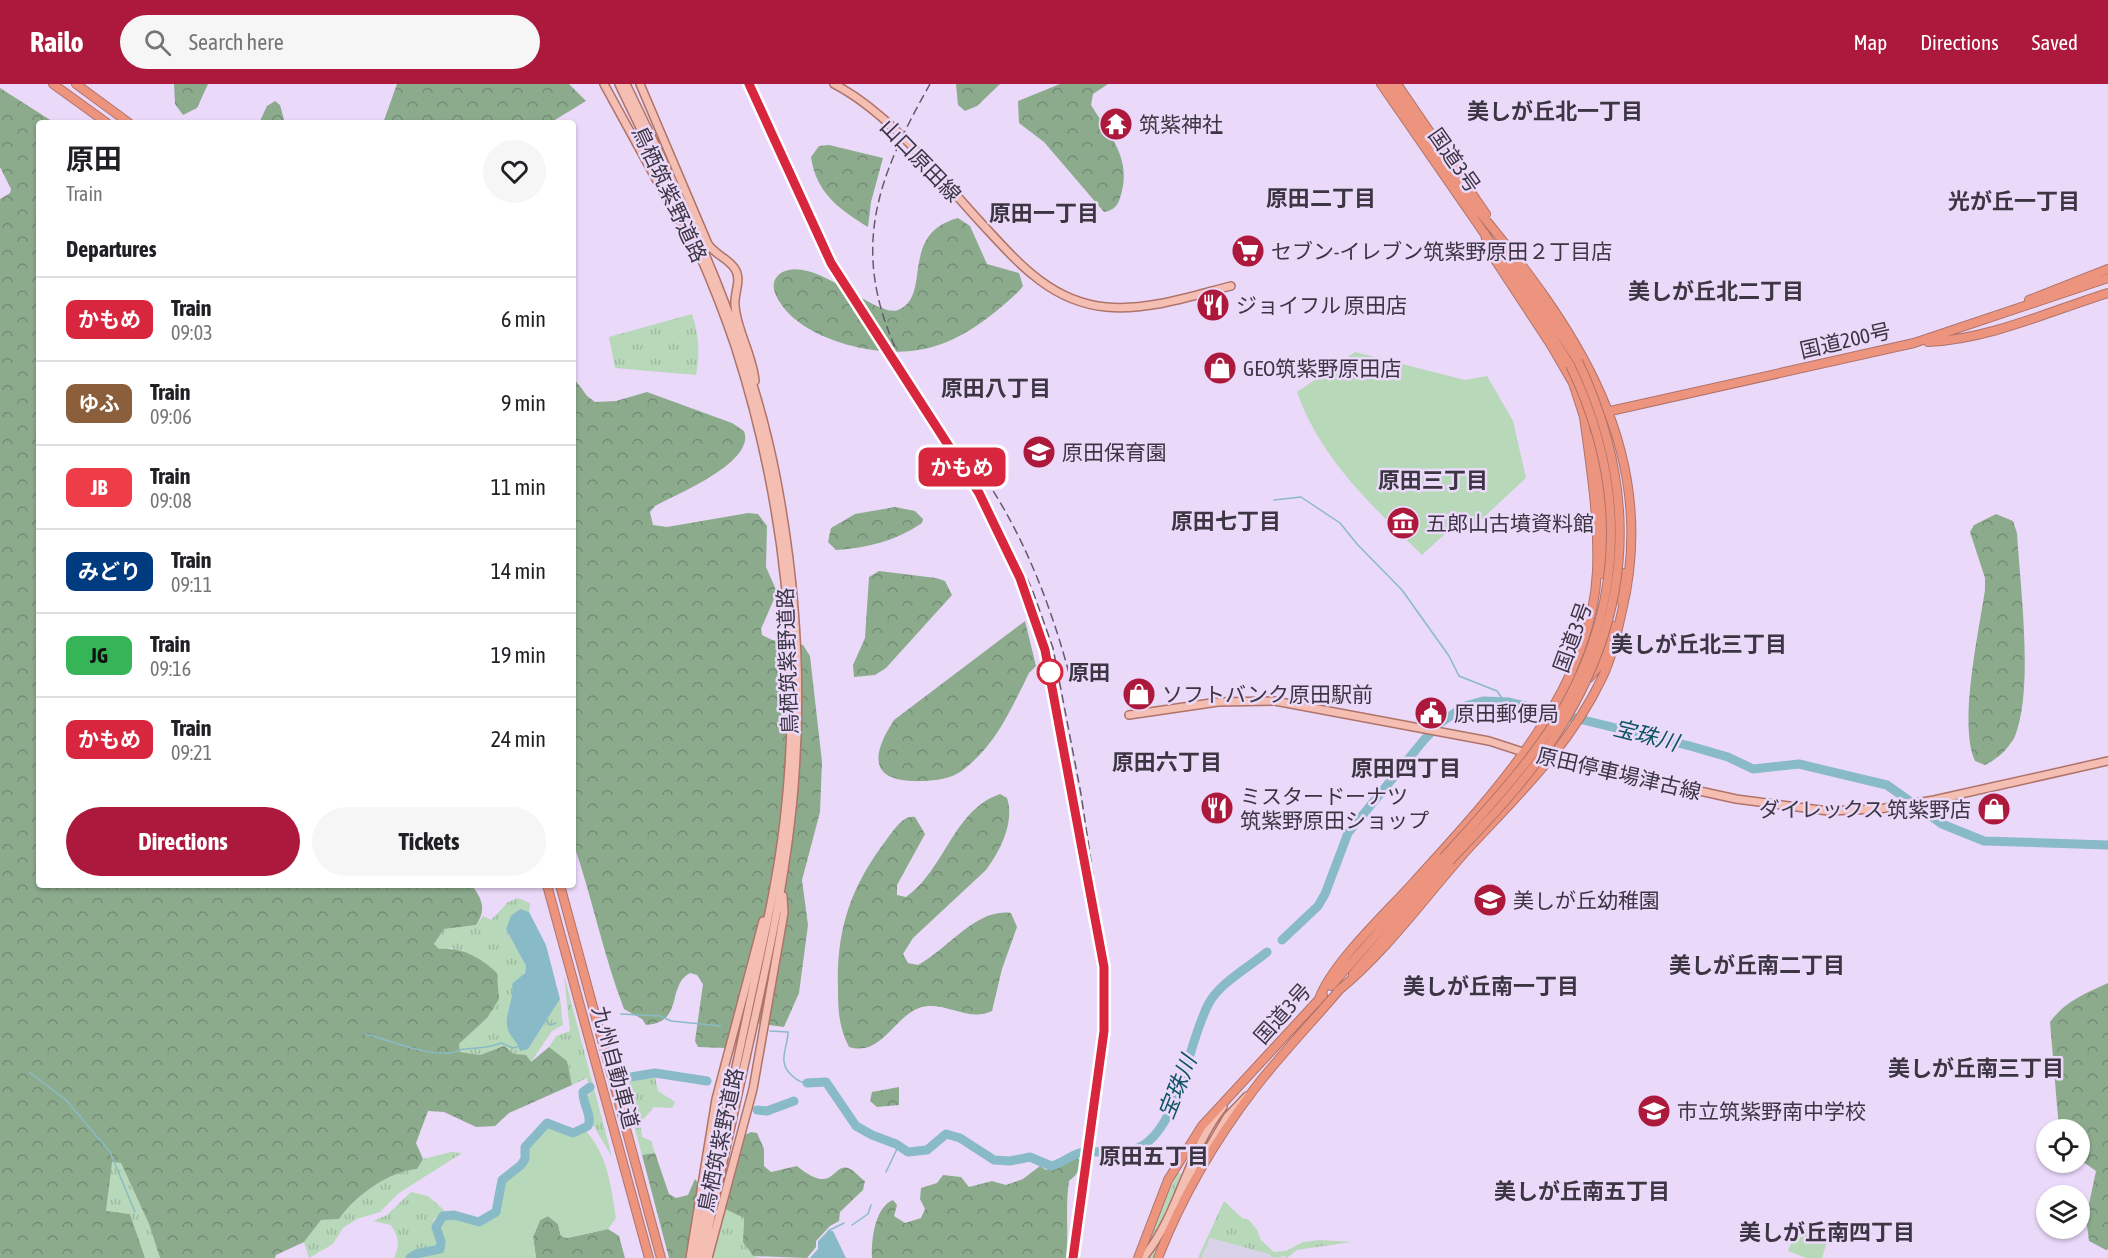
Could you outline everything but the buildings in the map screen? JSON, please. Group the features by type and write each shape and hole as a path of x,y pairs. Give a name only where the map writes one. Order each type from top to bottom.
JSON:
{"highway":[{"path":"53,84 103,120"},
{"path":"76,84 125,120"},
{"path":"1338,991 1386,947 1461,857 1552,758 1569,735 1603,676 1627,591 1632,531 1626,465 1609,411 1577,344 1518,259 1389,85 1373,84"},
{"name":"国道3号","path":"1158,1258 1203,1168 1255,1088 1338,991 1444,857 1537,762 1589,678 1609,618 1615,588 1619,559 1620,501 1605,424 1574,363 1476,208 1389,85"},
{"name":"国道3号","path":"1138,1258 1154,1211 1184,1153 1202,1126 1301,1021 1506,787 1565,704 1592,646 1601,615 1611,556 1611,502 1602,446 1574,363 1485,234 1389,85"},
{"path":"1476,208 1518,259"},
{"path":"1485,234 1492,256 1551,345 1573,384 1598,465 1603,507 1605,549 1591,619 1570,686 1543,738"},
{"path":"1955,330 2108,269"},
{"name":"国道200号","path":"1584,417 1914,343 2108,278"},
{"path":"1914,343 1935,342 1990,331 2052,314 2108,293"},
{"path":"1444,857 1446,846 1548,718 1582,640 1593,600 1597,572 1596,509 1584,417"},
{"path":"1589,678 1599,666 1615,622 1624,571 1627,540 1626,465"},
{"name":"九州自動車道","path":"548,888 649,1258"},
{"name":"九州自動車道","path":"561,888 661,1258"}],"main road":[{"path":"604,84 674,214 694,244"},
{"name":"鳥栖筑紫野道路","path":"619,84 694,244 728,327 771,483 785,584 790,739 784,822 739,1073"},
{"name":"鳥栖筑紫野道路","path":"626,84 699,236 724,296 756,395 777,482 792,583 797,641 796,766 782,885 695,1258"},
{"path":"640,84 708,244 715,254 729,262 739,279 735,307 753,365 756,395"},
{"name":"山口原田線","path":"834,84 852,93 881,117 1026,270 1061,295 1106,307 1132,307 1231,286"},
{"name":"原田停車場津古線","path":"1130,715 1209,703 1275,701 1489,741 1523,752 1782,807 1828,811 1909,804 2108,761"},
{"path":"708,1258 757,1072 784,913 782,885"},
{"path":"690,1258 720,1082 765,913 773,893"},
{"path":"1143,1258 1170,1214 1213,1121 1242,1084"},
{"path":"1176,1202 1227,1118 1255,1088"},
{"name":"鳥栖筑紫野道路","path":"702,1258 731,1104"}],"shaded area":[{"path":"520,909 529,912 546,945 560,999 528,1049 520,1051 508,1030 507,1018 512,984 525,973 526,966 506,929 511,916"},
{"path":"828,1231 833,1231 846,1258 810,1258 818,1249 818,1241"},
{"path":"1209,1238 1270,1254 1273,1258 1201,1258"}],"green space":[{"path":"174,84 208,84 197,108 183,115 175,104"},
{"path":"397,84 569,84 586,101 555,120 384,120"},
{"path":"956,84 1000,84 977,106 965,111 958,105"},
{"path":"1060,84 1108,84 1093,94 1091,105 1118,148 1124,171 1119,201 1110,211 1104,212 1044,142 1019,123 1018,101"},
{"path":"0,88 50,120 36,120 36,888 474,888 482,906 476,925 444,929 434,944 439,949 463,951 470,954 497,973 499,999 487,1018 459,1044 460,1052 480,1055 504,1046 514,1054 526,1055 531,1062 549,1047 567,1061 572,1085 509,1113 495,1126 476,1127 444,1112 428,1111 416,1143 423,1159 417,1169 395,1175 374,1186 354,1201 339,1219 321,1220 304,1242 276,1255 275,1258 160,1258 149,1224 121,1163 112,1162 106,1211 130,1214 145,1258 0,1258 0,199 10,193 11,189 0,167"},
{"path":"275,101 280,105 284,120 260,120 267,106"},
{"path":"829,145 883,158 871,202 868,227 830,199 818,181 811,157 819,146"},
{"path":"958,218 970,226 987,264 1019,273 1023,286 985,320 947,342 933,347 900,352 858,347 817,333 799,322 785,309 775,293 775,279 781,273 794,269 827,278 875,305 888,310 898,310 908,303 914,292 922,250 928,237 940,226"},
{"path":"692,314 698,344 696,375 615,368 609,337"},
{"path":"1355,352 1465,380 1487,376 1513,421 1526,478 1470,530 1446,533 1422,555 1367,499 1334,460 1307,416 1297,392"},
{"path":"576,381 587,396 595,402 616,401 647,392 732,423 744,431 745,443 727,465 712,476 655,506 650,512 653,525 667,527 748,513 758,514 767,526 766,567 777,592 761,629 762,635 772,640 803,645 810,656 822,762 820,812 802,880 808,925 799,993 784,1027 741,1021 727,1048 698,1047 695,1041 703,984 697,975 690,973 678,986 671,1011 666,1017 646,1025 642,1019 624,1009 576,852"},
{"path":"895,507 915,511 923,519 922,523 902,535 870,545 836,550 828,542 831,528 855,514"},
{"path":"1996,514 2013,521 2017,533 2023,608 2024,692 2021,716 2015,736 2003,753 1985,765 1975,761 1970,745 1971,677 1985,578 1970,532 1974,525"},
{"path":"879,571 936,578 945,581 952,595 886,668 875,675 854,677 853,665 865,638 869,577"},
{"path":"1025,621 1036,666 1029,673 1002,726 975,760 959,773 936,780 903,780 891,777 883,771 879,764 881,744 894,720"},
{"path":"1000,794 1007,798 1009,817 1005,836 996,854 986,870 913,938 903,954 908,963 918,965 974,923 998,913 1011,913 1017,927 1002,969 992,1011 974,1014 937,1006 919,1008 902,1019 879,1041 860,1049 849,1047 841,1026 839,1012 840,947 848,909 874,856 903,821 915,817 925,834 897,885 897,895 906,897 931,872 971,813 984,802"},
{"path":"518,898 530,903 529,912 519,909 506,929 526,966 509,1009 508,1029 515,1039 528,1049 560,999 563,1025 552,1031 531,1062 504,1046 480,1055 460,1052 459,1044 487,1018 453,948 438,950 434,944 444,929 476,925 483,916 491,920 508,902"},
{"path":"564,975 612,1157 593,1125 587,1098 591,1091 587,1078 572,1085 567,1062 549,1047 556,1036 570,1031"},
{"path":"2108,983 2108,1249 2106,1250 2089,1239 2090,1199 2096,1171 2090,1167 2090,1119 2058,1119 2050,1022 2062,1009 2084,994"},
{"path":"655,1077 658,1091 675,1102 672,1108 654,1107 640,1123 642,1137 651,1141 655,1153 642,1155 625,1092 630,1082"},
{"path":"899,1087 899,1105 877,1107 870,1101 872,1092"},
{"path":"550,1126 572,1136 586,1131 599,1151 607,1172 616,1218 608,1229 567,1238 561,1236 558,1224 548,1216 540,1220 533,1237 536,1258 414,1258 435,1254 442,1249 443,1240 439,1226 443,1220 453,1217 480,1224 497,1213 501,1205 503,1189 508,1180 523,1167 529,1146 543,1129"},
{"path":"751,1132 757,1133 764,1149 764,1166 771,1172 797,1166 810,1175 826,1179 844,1168 852,1170 865,1181 863,1190 840,1212 839,1221 830,1226 816,1241 816,1247 807,1258 753,1256 743,1242 744,1218 725,1209 743,1136"},
{"path":"451,1152 462,1153 399,1193 380,1212 357,1219 343,1228 333,1244 309,1258 304,1242 321,1220 339,1219 354,1201 384,1180 417,1169 423,1159"},
{"path":"655,1153 669,1194 676,1198 688,1195 695,1179 698,1183 686,1258 669,1258 642,1155"},
{"path":"1077,1157 1081,1161 1078,1170 1069,1181 1066,1258 872,1258 873,1234 882,1209 893,1200 897,1205 894,1216 905,1223 921,1218 925,1209 920,1199 921,1188 937,1183 943,1175 961,1177 969,1187 992,1181 1006,1185 1023,1179 1040,1166 1046,1170"},
{"path":"111,1162 121,1163 149,1224 160,1258 145,1258 130,1214 106,1212"},
{"path":"1178,1172 1183,1176 1164,1214 1170,1220 1154,1258 1142,1258 1157,1215"},
{"path":"411,1192 428,1196 445,1211 433,1220 438,1243 434,1249 413,1252 407,1258 394,1258 398,1245 394,1229 391,1225 373,1221 387,1215"},
{"path":"1224,1201 1242,1218 1249,1220 1261,1240 1274,1252 1286,1251 1303,1242 1320,1240 1351,1242 1297,1250 1287,1258 1284,1256 1273,1258 1269,1254 1210,1238 1201,1258 1198,1258"},
{"path":"725,1209 744,1218 746,1246 758,1258 711,1258"},
{"path":"548,1216 558,1224 561,1236 567,1238 608,1229 619,1236 625,1258 536,1258 533,1237 540,1220"},
{"path":"1798,1226 1828,1238 1822,1258 1806,1258 1788,1251"}],"waterway":[{"path":"1274,500 1301,497 1340,523 1402,590 1449,656 1459,676 1497,691 1504,701"},
{"name":"宝珠川","path":"1282,940 1318,906 1325,894 1348,833 1423,741 1440,723 1465,706 1483,701 1509,702 1690,746 1728,757 1753,769 1799,764 1887,785 1942,824 1984,841 2108,845"},
{"name":"宝珠川","path":"807,1083 826,1082 856,1126 908,1152 927,1150 946,1134 960,1138 994,1160 1010,1161 1030,1157 1051,1166 1080,1153 1120,1152 1135,1149 1155,1135 1166,1120 1202,1019 1214,995 1267,952"},
{"path":"621,1014 660,1016 671,1021 721,1026"},
{"path":"545,1020 550,1025 556,1023"},
{"path":"770,1031 788,1032 784,1054 786,1069 792,1076 807,1083"},
{"path":"365,1034 419,1050 441,1053 488,1047 501,1043 513,1048 520,1046"},
{"path":"29,1072 66,1100 110,1152 135,1212"},
{"name":"宝珠川","path":"625,1078 655,1073 707,1081"},
{"name":"宝珠川","path":"410,1258 416,1254 440,1249 441,1242 436,1227 443,1216 454,1215 479,1222 496,1212 502,1180 521,1165 525,1159 525,1147 547,1123 573,1133 588,1126 589,1118 583,1092 590,1087"},
{"name":"宝珠川","path":"757,1110 767,1111 794,1101"},
{"path":"886,1172 897,1149 902,1149"},
{"path":"852,1225 868,1214 871,1205"},
{"path":"828,1231 844,1223"}],"railway":[{"path":"752,84 833,262 1001,525 1032,589 1053,648 1081,794 1105,955 1108,993 1098,1095 1075,1258"},
{"path":"895,347 881,310 874,276 873,243 876,211 897,149 930,84"},
{"path":"962,447 998,499 1027,554 1050,613 1069,673"}],"train":[{"name":"かもめ","path":"749,84 831,263 979,493 997,527 1020,578 1045,650 1102,954 1106,994 1104,1031 1073,1258"}],"place":[{"name":"筑紫神社","path":"1116,124"},
{"name":"セブン-イレブン筑紫野原田２丁目店","path":"1248,251"},
{"name":"ジョイフル 原田店","path":"1213,305"},
{"name":"GEO筑紫野原田店","path":"1220,368"},
{"name":"原田保育園","path":"1039,452"},
{"name":"五郎山古墳資料館","path":"1403,523"},
{"name":"原田","path":"1050,672"},
{"name":"ソフトバンク原田駅前","path":"1139,694"},
{"name":"原田郵便局","path":"1431,713"},
{"name":"ミスタードーナツ 筑紫野原田ショップ","path":"1217,808"},
{"name":"ダイレックス 筑紫野店","path":"1994,809"},
{"name":"美しが丘幼稚園","path":"1490,900"},
{"name":"市立筑紫野南中学校","path":"1654,1111"}],"district":[{"name":"美しが丘北一丁目","path":"1555,111"},
{"name":"原田二丁目","path":"1321,198"},
{"name":"光が丘一丁目","path":"2014,201"},
{"name":"原田一丁目","path":"1044,213"},
{"name":"美しが丘北二丁目","path":"1716,291"},
{"name":"原田八丁目","path":"996,388"},
{"name":"原田三丁目","path":"1433,480"},
{"name":"原田七丁目","path":"1226,521"},
{"name":"美しが丘北三丁目","path":"1699,644"},
{"name":"原田六丁目","path":"1167,762"},
{"name":"原田四丁目","path":"1406,768"},
{"name":"美しが丘南二丁目","path":"1757,965"},
{"name":"美しが丘南一丁目","path":"1491,986"},
{"name":"美しが丘南三丁目","path":"1976,1068"},
{"name":"原田五丁目","path":"1154,1156"},
{"name":"美しが丘南五丁目","path":"1582,1191"},
{"name":"美しが丘南四丁目","path":"1827,1232"}]}
